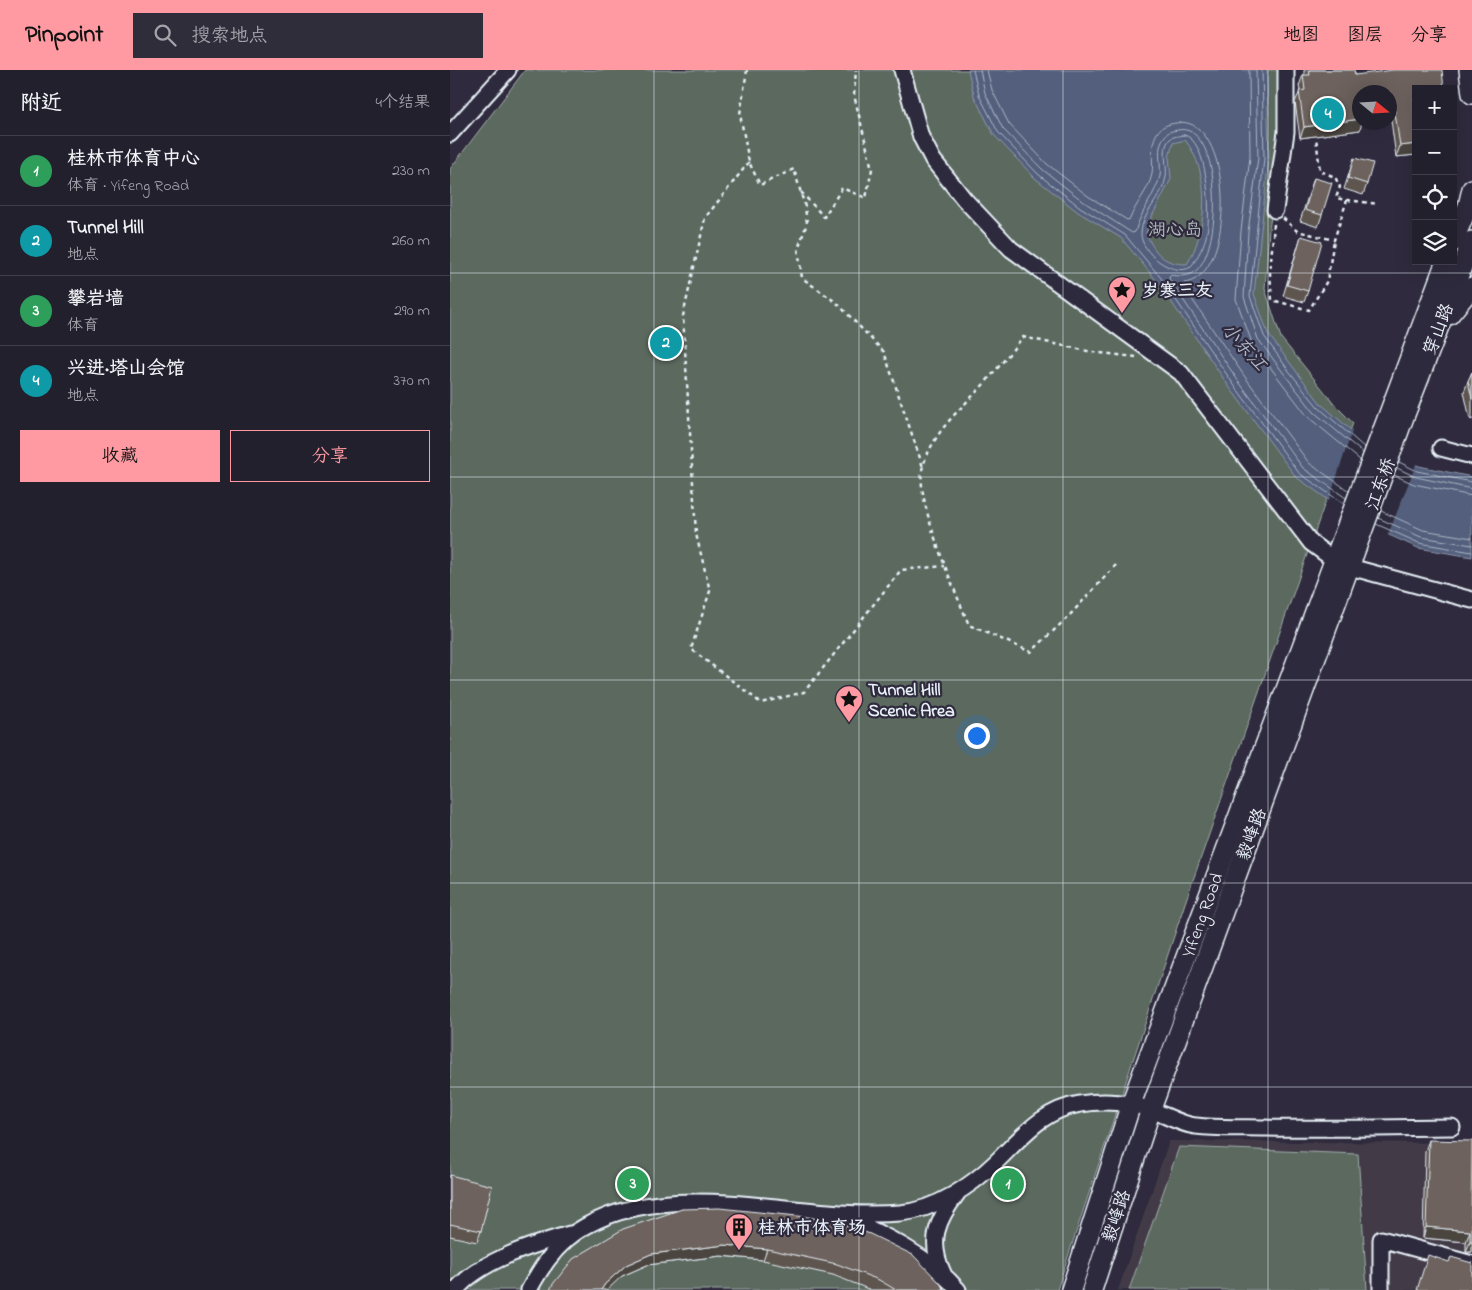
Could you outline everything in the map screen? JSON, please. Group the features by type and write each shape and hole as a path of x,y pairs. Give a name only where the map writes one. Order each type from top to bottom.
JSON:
{"main road":[{"path":"1469,70 1472,94"},
{"path":"1457,233 1471,200"},
{"name":"穿山路","path":"1397,414 1437,330 1472,241"},
{"name":"穿山路","path":"1397,414 1445,265"},
{"path":"1437,330 1472,287"},
{"name":"江东桥","path":"1345,555 1397,414"},
{"name":"Yifeng Road","path":"1071,1290 1131,1104 1345,555"},
{"name":"毅峰路","path":"1092,1290 1150,1109 1345,555"}],"street":[{"path":"450,134 508,70"},
{"path":"902,70 921,137 933,160 964,199 1011,249 1181,373 1311,543 1472,600"},
{"path":"1275,210 1286,132 1286,70"},
{"path":"1441,448 1472,456"},
{"path":"450,1276 461,1285 498,1260 538,1243 574,1233 608,1216 656,1204 724,1203 835,1212 901,1213 923,1209 979,1177 1045,1115 1080,1104 1131,1104 1150,1109 1194,1126 1344,1129 1452,1127"},
{"path":"944,1275 938,1262 936,1234 944,1212 959,1190"},
{"path":"835,1212 915,1253 944,1275 958,1290"},
{"path":"528,1290 538,1273 556,1250 574,1233"},
{"path":"1381,1290 1382,1238 1472,1264"}],"path":[{"path":"747,70 740,114 749,162 760,185 794,169 807,223 798,249 802,278 837,303 884,352 922,467 924,501 944,566 969,625 1031,652 1068,617 1116,565"},
{"path":"800,191 824,217 842,188 866,198 872,169 854,94 856,70"},
{"path":"1316,138 1320,171 1335,177 1340,187 1336,198 1378,204"},
{"path":"749,162 704,218 684,316 696,534 710,591 691,649 762,703 804,692 901,570 944,566"},
{"path":"1275,210 1270,273 1272,300 1309,310 1327,281 1334,240 1347,200"},
{"path":"1275,210 1297,231 1334,240"},
{"path":"922,467 947,421 983,384 1023,337 1092,352 1137,357"}],"shaded area":[{"path":"1169,1141 1456,1143 1472,1148 1472,1290 1118,1290"}],"green space":[{"name":"Tunnel Hill Scenic Area","path":"525,70 1280,70 1281,160 1269,229 1265,289 1281,338 1337,407 1353,423 1185,903 1057,1290 450,1290 450,169"},
{"path":"1179,1147 1358,1154 1367,1290 1129,1290"}],"water":[{"name":"小东江","path":"968,70 1267,70 1269,158 1254,294 1268,334 1321,404 1366,443 1419,466 1472,477 1472,557 1418,548 1360,522 1296,477 1230,388 1157,281 1121,238 1078,212 1035,178 994,135 974,96","holes":["1185,140 1193,153 1203,185 1202,219 1194,251 1187,264 1179,264 1166,260 1161,256 1153,247 1146,234 1149,222 1171,179 1169,157 1173,143"]}],"pier":[{"path":"1353,428 1368,441 1417,462 1387,537 1359,524 1328,503"}],"building":[{"path":"1309,70 1354,70 1355,75 1393,70 1442,70 1444,85 1412,85 1412,144 1400,146 1397,126 1397,85 1352,85 1352,120 1304,127 1299,91 1305,90 1303,75 1310,75"},
{"path":"1354,158 1373,163 1367,184 1348,178"},
{"path":"1314,178 1332,183 1322,215 1305,210"},
{"path":"1301,236 1322,242 1308,291 1287,285"},
{"path":"1472,372 1472,399 1468,381"},
{"path":"1429,1140 1472,1141 1472,1242 1470,1242 1470,1231 1426,1227"},
{"path":"450,1175 492,1186 481,1231 450,1224"},
{"name":"桂林市体育场","path":"719,1208 838,1222 870,1234 913,1255 940,1283 944,1290 896,1290 879,1280 837,1264 767,1249 725,1245 651,1254 626,1265 601,1290 550,1290 573,1259 623,1229 682,1209"},
{"path":"1428,1255 1449,1262 1451,1257 1472,1263 1472,1290 1417,1290"}],"place":[{"name":"兴进·塔山会馆","path":"1328,114"},
{"name":"岁寒三友","path":"1122,314"},
{"name":"Tunnel Hill","path":"666,343"},
{"name":"Tunnel Hill Scenic Area","path":"849,723"},
{"name":"攀岩墙","path":"633,1184"},
{"name":"桂林市体育中心","path":"1008,1184"},
{"name":"桂林市体育场","path":"739,1251"}],"park label":[{"name":"湖心岛","path":"1175,229"}]}
